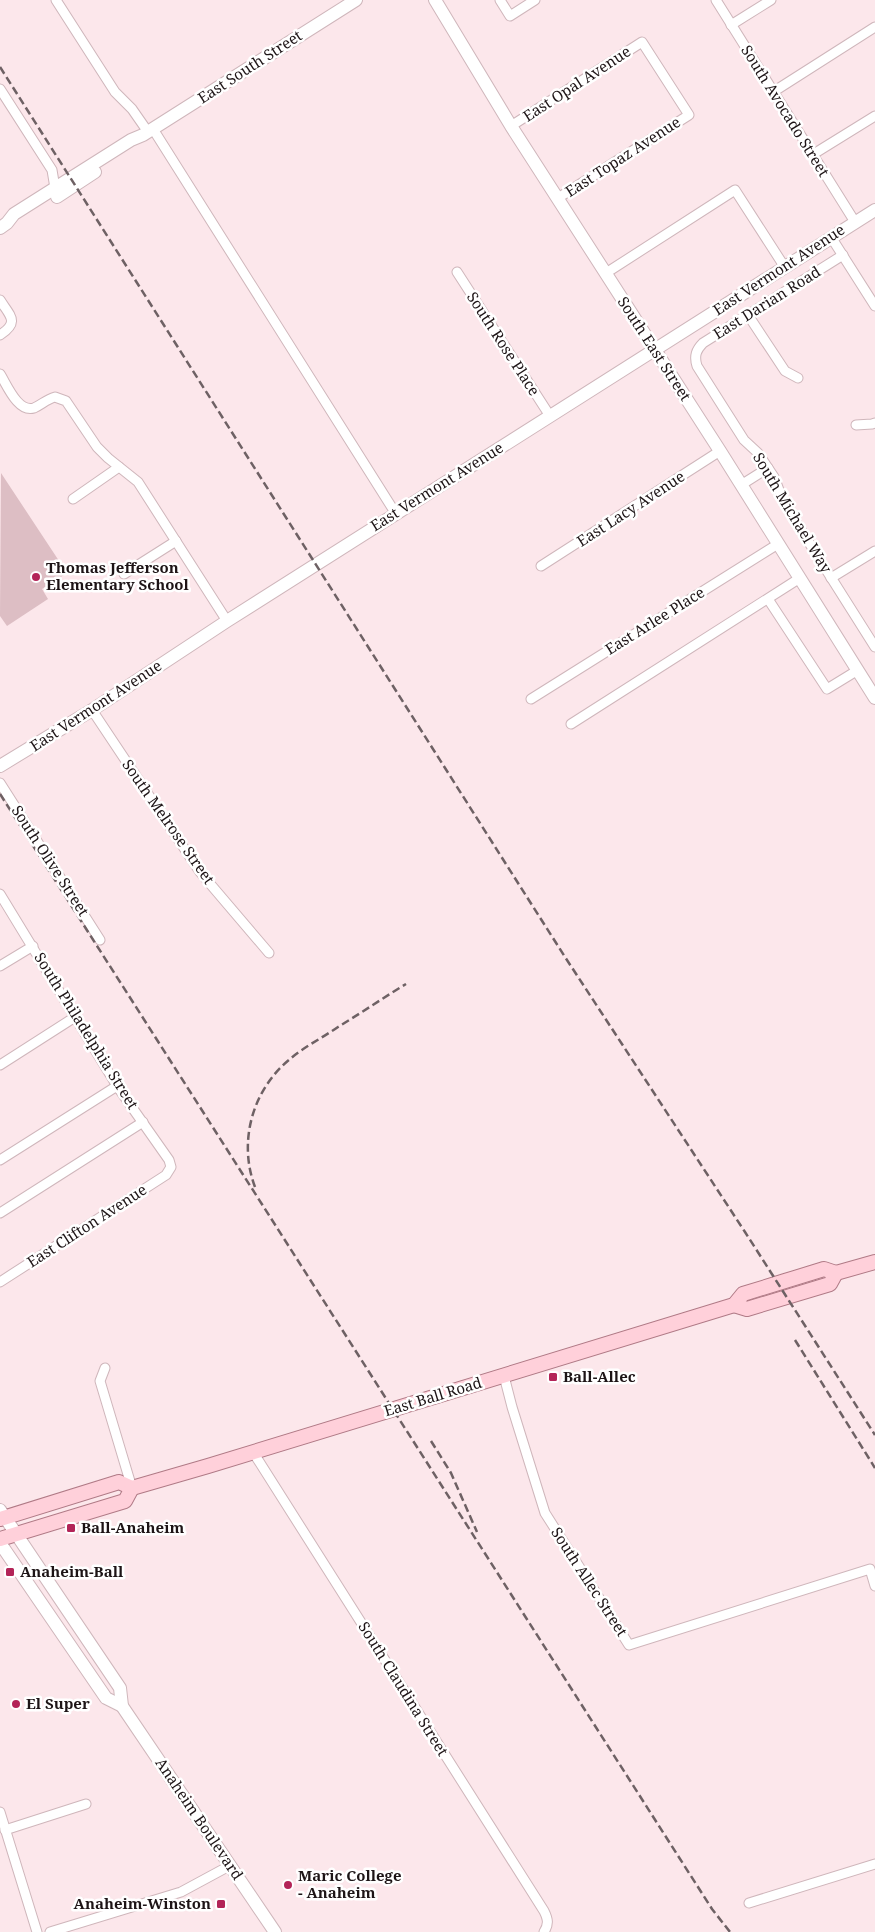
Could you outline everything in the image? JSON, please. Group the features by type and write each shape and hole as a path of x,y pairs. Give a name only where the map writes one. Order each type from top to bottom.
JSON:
{"main road":[{"name":"East Ball Road","path":"2,1515 119,1482 132,1488 734,1305 743,1294 807,1274 824,1269 836,1273 875,1262"},
{"name":"East Ball Road","path":"0,1539 125,1501 132,1488"}],"street":[{"path":"56,0 115,92 132,109 148,132 396,514"},
{"name":"East South Street","path":"4,225 14,214 130,140 148,132 356,0"},
{"name":"South East Street","path":"435,0 511,126 720,451 875,698"},
{"path":"500,0 510,16 535,0"},
{"name":"South Avocado Street","path":"716,0 854,222"},
{"path":"731,25 771,0"},
{"path":"773,92 875,27"},
{"name":"East Opal Avenue","path":"511,126 642,42 689,115"},
{"path":"0,89 52,170 55,188"},
{"name":"East Topaz Avenue","path":"558,198 689,115"},
{"path":"812,155 875,116"},
{"name":"East South Street","path":"4,225 20,221 80,183 134,146 148,132"},
{"path":"606,273 735,190 784,266"},
{"name":"East Vermont Avenue","path":"0,766 92,710 227,621 875,210"},
{"path":"832,238 875,306"},
{"name":"East Darian Road","path":"695,354 704,342 843,255"},
{"name":"South Rose Place","path":"457,272 550,416"},
{"path":"0,300 12,320 10,327 0,335"},
{"path":"748,314 784,371 798,378"},
{"name":"South Michael Way","path":"695,354 697,366 707,383 744,440 758,453 768,468 778,485 784,503 875,647"},
{"path":"0,374 20,405 25,408 36,407 55,397 66,401 97,447 138,482 227,621"},
{"path":"856,425 875,423"},
{"name":"East Lacy Avenue","path":"541,566 720,451"},
{"path":"73,499 119,467"},
{"path":"741,485 768,468"},
{"path":"124,574 176,541"},
{"name":"East Arlee Place","path":"531,700 778,544"},
{"path":"831,578 875,551"},
{"path":"571,724 800,578"},
{"path":"768,599 827,689 858,670"},
{"name":"South Melrose Street","path":"92,710 200,872 269,953"},
{"name":"South Olive Street","path":"0,783 100,940"},
{"name":"South Philadelphia Street","path":"0,894 117,1086 169,1160 171,1167"},
{"path":"0,966 33,946"},
{"path":"0,1065 75,1017"},
{"path":"0,1160 117,1086"},
{"path":"0,1214 143,1122"},
{"name":"East Clifton Avenue","path":"0,1282 166,1175 171,1167"},
{"path":"105,1368 100,1382 132,1488"},
{"name":"South Allec Street","path":"504,1376 514,1415 545,1513 629,1645 870,1569 875,1586"},
{"name":"South Claudina Street","path":"253,1452 544,1911 548,1919 545,1929"},
{"name":"Anaheim Boulevard","path":"2,1515 120,1688 122,1706 275,1932"},
{"name":"Anaheim Boulevard","path":"0,1543 106,1698 122,1706"},
{"path":"5,1830 86,1804"},
{"path":"0,1812 37,1932"},
{"path":"749,1903 875,1864"},
{"path":"50,1932 181,1892 231,1865"}],"shaded area":[{"path":"1,473 67,573 42,589 48,599 7,626 0,616"}],"railway":[{"path":"0,67 565,957 875,1435"},
{"path":"0,794 712,1909 730,1932"},
{"path":"255,1187 250,1170 249,1135 252,1118 266,1086 277,1072 295,1055 406,984"},
{"path":"795,1340 875,1468"},
{"path":"431,1441 451,1473 477,1532"}],"place":[{"name":"Thomas Jefferson Elementary School","path":"36,577"},
{"name":"Ball-Allec","path":"553,1377"},
{"name":"Ball-Anaheim","path":"71,1528"},
{"name":"Anaheim-Ball","path":"10,1572"},
{"name":"El Super","path":"16,1704"},
{"name":"Maric College - Anaheim","path":"288,1885"},
{"name":"Anaheim-Winston","path":"221,1904"}]}
